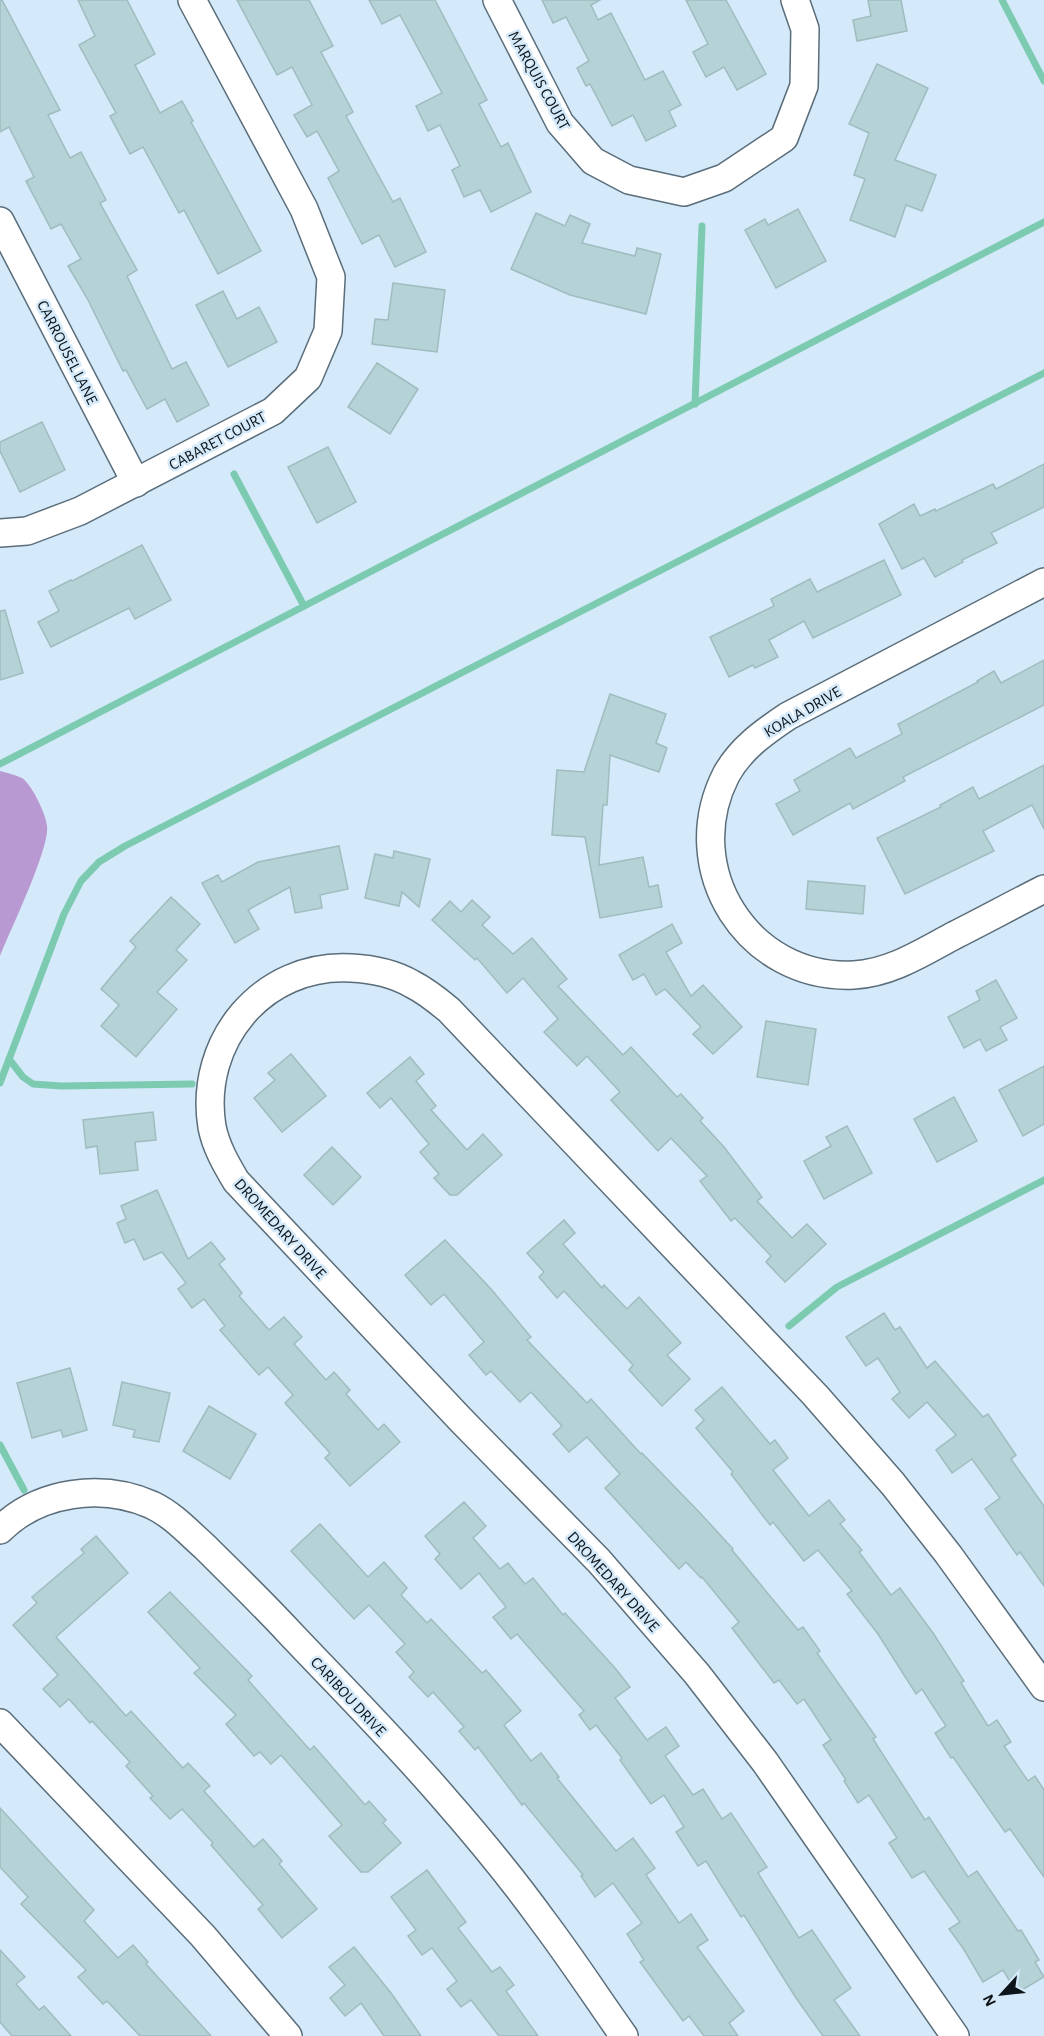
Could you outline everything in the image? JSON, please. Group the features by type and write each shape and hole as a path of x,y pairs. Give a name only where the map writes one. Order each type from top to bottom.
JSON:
{"street":[{"name":"CABARET COURT","path":"0,533 27,531 80,511 273,411 308,378 328,331 331,277 308,219 192,0"},
{"name":"MARQUIS COURT","path":"497,0 560,123 593,160 629,180 684,192 724,178 784,138 804,86 805,29 795,0"},
{"name":"CARROUSEL LANE","path":"0,221 136,483"},
{"name":"KOALA DRIVE","path":"1044,582 788,716 760,735 739,755 727,773 715,804 710,836 715,879 735,917 749,934 766,948 794,964 840,975 872,973 903,963 1044,889"},
{"name":"DROMEDARY DRIVE","path":"955,2036 765,1762 697,1674 599,1561 460,1419 236,1181 218,1147 213,1129 210,1091 219,1053 226,1036 245,1010 265,992 288,979 314,970 340,968 366,969 389,974 411,983 431,995 449,1010 815,1395 892,1484 948,1554 1044,1687"},
{"name":"CARIBOU DRIVE","path":"0,1530 23,1512 44,1502 65,1495 88,1493 110,1493 132,1498 153,1505 172,1517 247,1588 443,1796 543,1919 624,2036"},
{"path":"0,1723 203,1936 288,2036"}],"shaded area":[{"path":"0,771 20,777 26,782 38,800 47,826 36,870 0,956"}],"building":[{"path":"0,0 60,110 48,115 70,158 81,152 106,200 100,203 137,270 127,276 172,369 186,362 209,405 177,422 165,399 147,409 126,370 123,371 87,298 68,266 81,259 61,224 51,229 26,181 34,177 9,127 0,132"},
{"path":"78,0 127,0 155,54 135,65 160,113 182,101 193,121 191,122 261,251 218,274 184,210 179,213 143,147 130,154 110,116 116,113 79,45 95,36"},
{"path":"237,0 309,0 333,46 321,52 353,112 346,116 393,202 400,198 426,252 395,267 379,235 362,244 328,178 339,171 317,131 307,137 294,115 312,105 292,67 277,75"},
{"path":"369,0 435,0 487,100 479,104 501,147 508,143 531,192 491,212 480,190 464,197 452,170 460,166 440,125 428,131 416,106 442,93 400,15 382,24"},
{"path":"542,0 600,0 591,5 598,20 611,13 645,80 663,71 681,105 669,111 676,126 646,141 633,115 612,126 590,84 586,86 577,68 589,61 566,17 553,23"},
{"path":"686,0 726,0 766,74 737,90 724,67 706,77 693,52 708,44"},
{"path":"868,0 901,0 907,31 857,41 853,20 871,16"},
{"path":"877,64 928,88 895,160 936,175 922,211 906,205 895,237 850,220 865,179 854,175 869,133 849,124"},
{"path":"798,209 826,261 776,288 745,230 765,219 768,225"},
{"path":"536,213 565,226 570,215 590,224 582,243 635,256 637,248 661,254 646,314 570,295 511,269"},
{"path":"393,283 445,290 437,352 372,344 375,319 388,320"},
{"path":"223,291 237,319 259,307 277,342 228,367 196,305"},
{"path":"377,363 418,389 390,434 348,407"},
{"path":"42,422 65,470 20,492 0,451 0,442"},
{"path":"328,447 356,502 317,523 288,467"},
{"path":"1044,464 1044,507 991,533 997,543 962,560 963,562 935,577 924,558 902,569 879,524 914,504 920,516 935,509 936,511 993,484 996,489"},
{"path":"142,545 171,600 135,619 129,608 51,647 38,622 59,611 49,591"},
{"path":"884,560 901,595 813,638 804,621 769,640 778,657 755,668 753,665 729,677 710,637 774,606 771,599 810,579 817,592"},
{"path":"5,610 23,673 0,680 0,611"},
{"path":"1044,660 1044,705 903,777 905,781 853,809 850,803 793,835 776,804 800,791 794,780 850,748 856,758 902,734 898,724 978,682 994,671 1001,683"},
{"path":"610,694 666,714 656,743 667,748 659,772 610,755 607,805 603,805 599,865 643,857 649,887 658,885 662,907 600,918 585,837 552,835 557,770 584,772"},
{"path":"1044,765 1044,829 1032,805 983,831 994,851 905,894 877,838 941,807 940,805 973,787 979,799"},
{"path":"339,846 348,889 320,895 322,908 295,913 290,887 248,910 259,929 235,943 202,883 218,875 222,882 258,862"},
{"path":"394,851 430,859 419,907 402,892 399,906 365,898 375,854 393,858"},
{"path":"808,881 865,886 863,914 806,909"},
{"path":"171,897 200,924 176,950 187,960 157,992 177,1009 136,1057 101,1026 119,1005 101,989 136,947 130,941"},
{"path":"472,900 490,917 482,925 513,954 532,938 567,979 558,986 623,1055 631,1047 677,1097 681,1094 703,1118 700,1121 724,1147 762,1197 757,1201 792,1238 807,1224 826,1244 785,1282 766,1262 771,1256 735,1218 731,1221 700,1181 707,1176 671,1138 658,1151 611,1100 620,1092 587,1056 577,1066 544,1032 558,1019 523,978 507,993 477,958 475,960 432,920 450,901 461,912"},
{"path":"672,924 682,943 666,952 691,996 703,985 742,1027 713,1054 693,1034 701,1027 665,989 656,995 644,974 633,980 619,955"},
{"path":"996,980 1017,1018 1000,1027 1007,1040 986,1051 980,1039 964,1048 948,1017 980,1000 976,991"},
{"path":"766,1021 816,1029 808,1085 757,1077"},
{"path":"291,1054 326,1096 282,1132 254,1098 275,1080 268,1073"},
{"path":"410,1057 424,1074 416,1081 436,1106 431,1110 467,1150 483,1134 502,1155 457,1195 450,1195 434,1178 439,1174 420,1152 429,1144 391,1098 380,1108 367,1093"},
{"path":"1044,1066 1044,1124 1023,1136 999,1090"},
{"path":"954,1097 977,1141 937,1162 914,1119"},
{"path":"153,1112 156,1140 135,1142 138,1170 100,1174 97,1146 86,1148 83,1120"},
{"path":"847,1126 872,1173 824,1199 804,1161 831,1146 826,1137"},
{"path":"332,1147 361,1177 333,1205 304,1175"},
{"path":"157,1190 188,1259 211,1242 225,1259 219,1264 242,1293 239,1296 269,1330 284,1317 302,1337 294,1344 326,1380 334,1372 350,1390 346,1394 378,1430 384,1424 400,1442 350,1486 325,1458 330,1453 285,1403 293,1395 268,1367 259,1375 220,1330 225,1326 204,1299 192,1308 178,1289 186,1283 162,1252 144,1260 134,1239 125,1243 117,1223 126,1219 121,1206"},
{"path":"564,1220 575,1233 563,1244 602,1288 604,1285 627,1309 639,1297 681,1343 667,1355 690,1379 662,1406 629,1370 633,1365 564,1291 557,1298 539,1277 544,1272 527,1253"},
{"path":"445,1240 491,1289 531,1337 527,1340 587,1403 591,1399 641,1454 700,1513 733,1549 798,1630 803,1627 820,1651 817,1653 876,1737 873,1739 925,1820 929,1817 968,1877 977,1871 1018,1931 1021,1930 1039,1960 1035,1962 1044,1977 1017,1993 1003,1970 983,1982 949,1929 960,1922 924,1871 912,1878 889,1843 897,1838 869,1795 858,1803 823,1745 831,1740 804,1699 797,1704 779,1680 774,1683 732,1628 739,1622 702,1577 686,1562 679,1569 605,1488 620,1474 587,1437 569,1452 553,1434 562,1426 531,1392 520,1402 491,1371 486,1375 469,1355 484,1342 444,1294 431,1305 405,1275"},
{"path":"884,1313 895,1330 900,1327 927,1368 935,1361 983,1417 988,1414 1016,1455 1011,1459 1044,1506 1044,1586 1020,1552 1017,1555 985,1509 1000,1498 972,1459 952,1473 936,1450 956,1435 927,1402 909,1418 892,1399 900,1392 878,1358 866,1366 846,1337"},
{"path":"70,1368 87,1430 63,1437 61,1430 32,1438 17,1383"},
{"path":"122,1382 170,1393 159,1442 133,1437 135,1430 113,1425"},
{"path":"722,1387 770,1444 775,1440 788,1458 773,1470 809,1516 829,1500 845,1520 840,1524 862,1550 859,1552 891,1595 900,1588 933,1633 964,1681 961,1683 988,1726 997,1720 1011,1742 1004,1746 1028,1781 1035,1776 1044,1790 1044,1877 1010,1829 1005,1832 953,1757 951,1758 935,1733 946,1726 922,1689 916,1694 878,1634 847,1594 852,1591 818,1550 804,1561 773,1522 770,1525 731,1474 733,1472 696,1428 704,1420 695,1410"},
{"path":"209,1406 256,1434 230,1479 183,1451"},
{"path":"464,1502 486,1526 473,1538 500,1569 508,1563 525,1584 533,1578 563,1615 565,1613 630,1687 615,1698 647,1740 666,1727 679,1746 665,1756 693,1795 703,1789 722,1819 731,1813 767,1867 758,1873 799,1938 812,1930 851,1988 834,2000 860,2036 823,2036 796,1998 744,1915 741,1917 706,1861 698,1866 676,1832 684,1827 664,1795 651,1804 620,1760 622,1758 596,1725 590,1730 579,1715 584,1711 517,1634 511,1639 493,1617 506,1607 479,1573 461,1589 435,1559 440,1554 425,1536"},
{"path":"320,1524 368,1577 384,1562 407,1588 401,1595 427,1623 431,1619 482,1673 486,1670 521,1711 504,1725 531,1761 541,1753 559,1777 557,1778 616,1851 633,1838 655,1868 646,1875 679,1923 691,1914 708,1940 697,1947 744,2011 729,2023 738,2036 704,2036 689,2016 683,2021 640,1962 644,1960 627,1934 642,1923 613,1883 595,1897 581,1876 583,1875 524,1803 522,1805 478,1747 475,1750 459,1731 464,1727 433,1692 428,1697 409,1677 414,1672 396,1652 405,1644 369,1605 354,1619 291,1551"},
{"path":"96,1536 128,1573 56,1637 126,1716 131,1711 183,1768 188,1763 210,1786 204,1791 254,1847 263,1839 282,1861 279,1864 317,1909 282,1938 258,1909 263,1905 182,1809 170,1819 150,1798 153,1796 126,1766 130,1762 92,1721 90,1723 69,1699 60,1707 43,1689 58,1675 13,1625 37,1603 32,1597 84,1553 81,1549"},
{"path":"170,1592 252,1676 248,1680 310,1750 314,1746 365,1805 369,1801 386,1820 383,1823 401,1843 368,1872 361,1872 329,1836 342,1825 281,1755 271,1764 260,1752 254,1756 226,1724 236,1715 194,1673 200,1668 148,1612"},
{"path":"0,1808 94,1910 84,1921 118,1958 133,1945 148,1962 146,1964 211,2036 140,2036 107,2001 103,2004 78,1977 86,1970 21,1904 28,1897 0,1867"},
{"path":"427,1870 466,1922 458,1928 492,1972 500,1967 514,1985 506,1991 538,2036 499,2036 471,2000 461,2007 447,1989 457,1981 432,1948 422,1955 408,1936 416,1930 391,1897"},
{"path":"354,1947 391,1993 421,2036 384,2036 361,2003 345,2016 330,1998 345,1985 329,1967"},
{"path":"0,1950 25,1977 16,1984 39,2010 44,2006 71,2036 12,2036 0,2022"}],"waterway":[{"path":"1002,0 1044,81"},
{"path":"0,764 1044,222"},
{"path":"695,404 702,226"},
{"path":"0,1083 64,914 81,881 99,862 125,846 1044,373"},
{"path":"234,474 304,606"},
{"path":"9,1059 23,1077 33,1084 61,1086 192,1084"},
{"path":"789,1326 837,1287 1044,1180"},
{"path":"0,1445 24,1490"}]}
